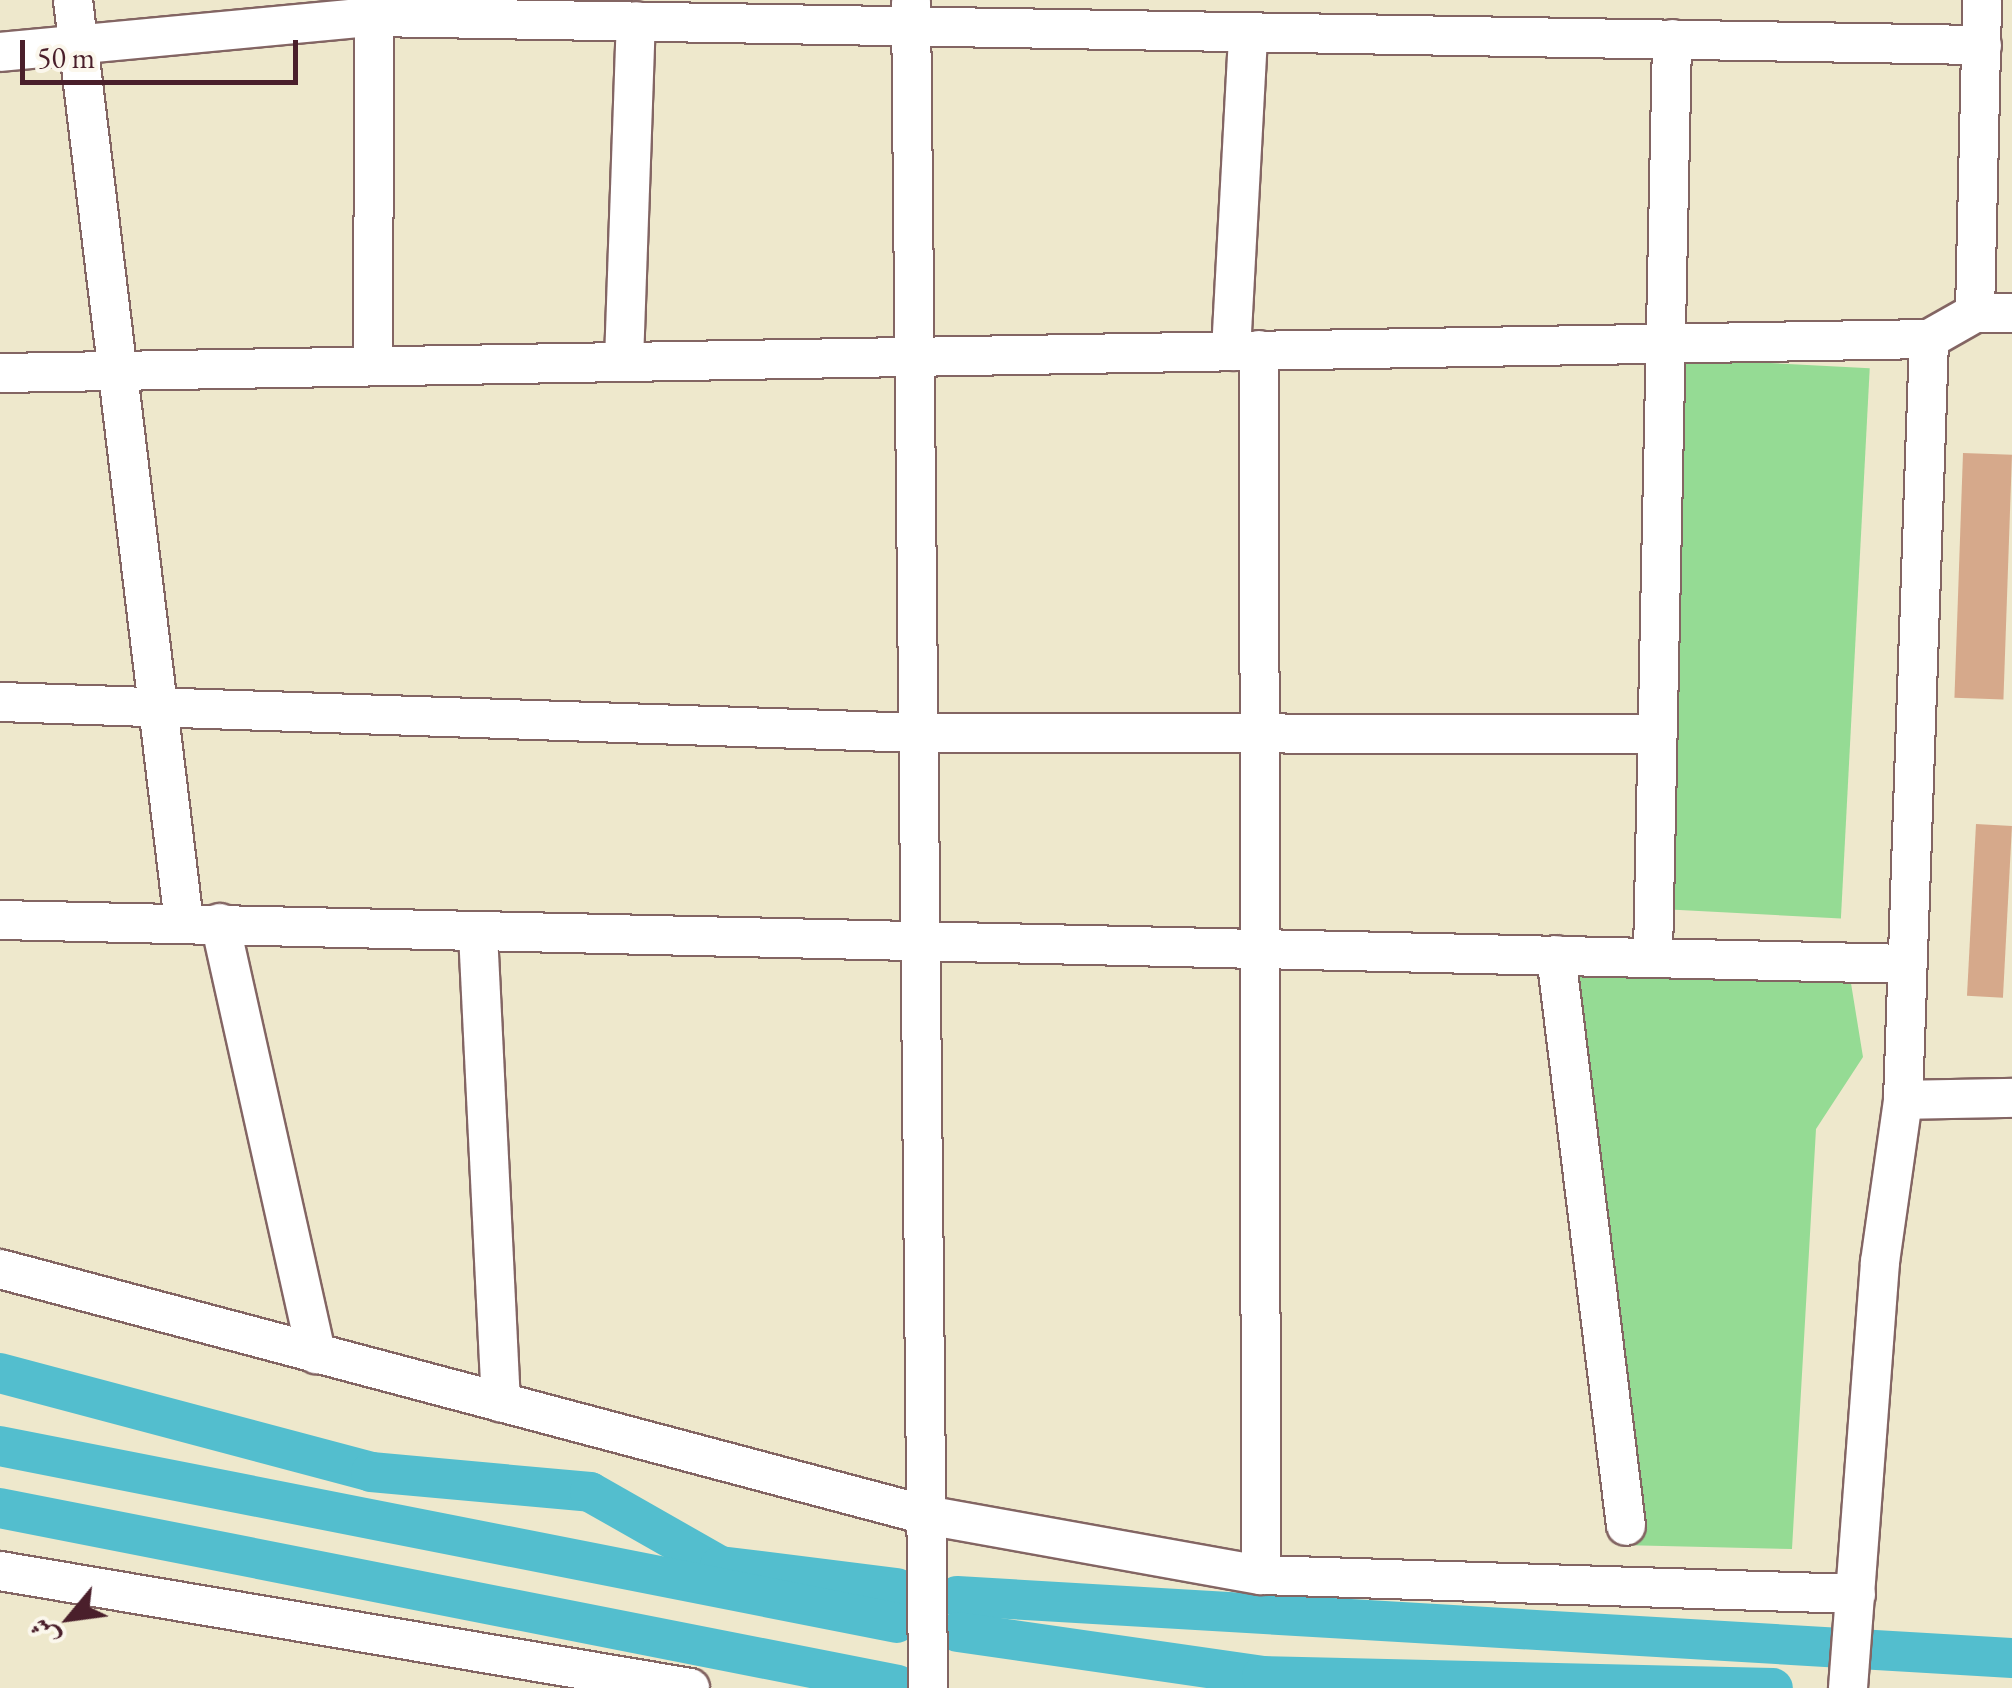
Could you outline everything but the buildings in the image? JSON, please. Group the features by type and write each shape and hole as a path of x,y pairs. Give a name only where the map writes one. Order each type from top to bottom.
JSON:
{"street":[{"path":"72,0 158,710 202,923 316,1354"},
{"path":"374,8 374,366"},
{"path":"0,52 374,8 636,22 911,13 1248,32 1672,39 1989,19 1994,313 1930,338 0,373"},
{"path":"911,13 928,1688"},
{"path":"624,362 636,22"},
{"path":"1248,32 1245,351 1260,737 1261,1575"},
{"path":"1652,956 1651,734 1670,344 1672,39"},
{"path":"1848,1688 1880,1262 1903,1100 1930,338"},
{"path":"0,702 918,733 1260,737 1651,734"},
{"path":"0,920 920,946 1652,956 1907,964"},
{"path":"478,934 502,1402"},
{"path":"1556,955 1626,1526"},
{"path":"1903,1100 2012,1098"},
{"path":"0,1269 926,1515 1261,1575 1856,1609"},
{"path":"0,1571 690,1688"}],"green space":[{"path":"1675,358 1870,368 1841,918 1646,908"},
{"path":"1545,971 1849,971 1863,1057 1816,1129 1792,1549 1620,1545"}],"waterway":[{"path":"0,1373 371,1472 590,1492 720,1566 897,1588"},
{"path":"0,1446 897,1623"},
{"path":"0,1508 898,1685"},
{"path":"957,1596 2012,1658"},
{"path":"958,1632 1262,1676 1773,1688"}]}
